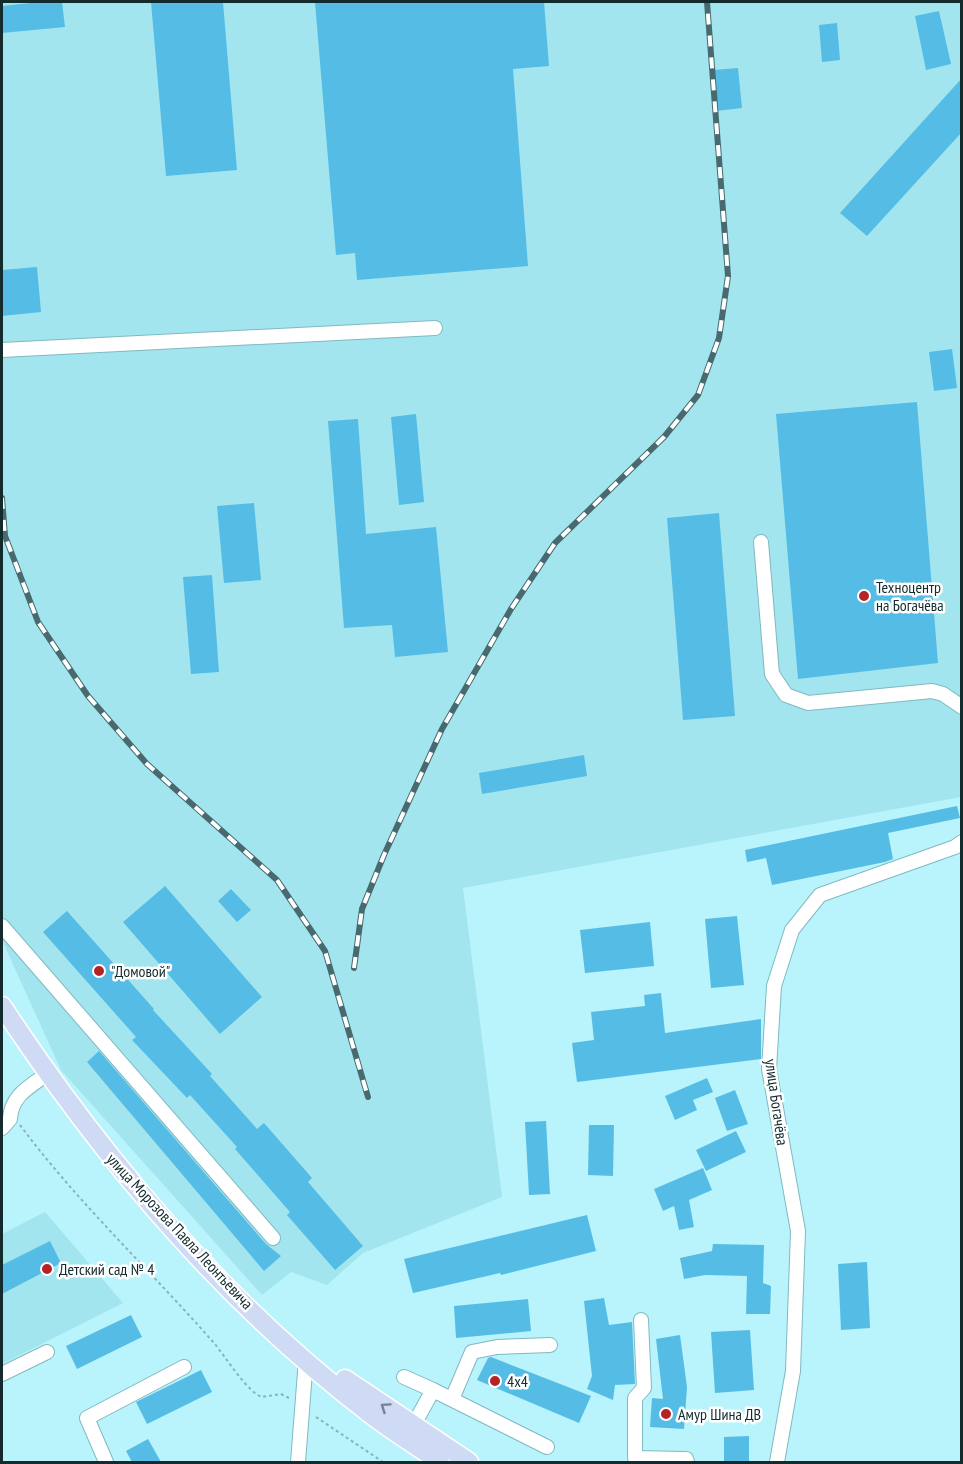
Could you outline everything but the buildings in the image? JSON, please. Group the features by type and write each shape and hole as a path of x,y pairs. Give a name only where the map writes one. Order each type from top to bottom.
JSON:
{"main road":[{"name":"улица Морозова Павла Леонтьевича","path":"2,1006 47,1074 127,1177 217,1275 306,1359 369,1413 440,1462"},
{"name":"улица Морозова Павла Леонтьевича","path":"306,1359 337,1373 469,1462"}],"street":[{"path":"2,350 435,328"},
{"path":"761,542 772,674 786,695 808,703 932,691 944,694 962,707"},
{"name":"улица Богачёва","path":"777,1462 793,1371 798,1232 769,1069 774,986 792,930 820,895 958,845"},
{"path":"2,927 273,1238"},
{"path":"2,1128 10,1119 10,1111 19,1095 47,1074"},
{"path":"641,1320 645,1388 634,1398 635,1458 686,1459 687,1462"},
{"path":"452,1399 472,1352 496,1347 550,1345"},
{"path":"2,1374 47,1352"},
{"path":"298,1462 300,1406 306,1359"},
{"path":"106,1462 87,1418 184,1367"},
{"path":"404,1377 547,1447"},
{"path":"413,1426 434,1390"}],"path":[{"path":"10,1111 64,1178 215,1344 254,1392 262,1397 285,1395 383,1462"}],"shaded area":[{"path":"2,2 961,2 961,797 463,888 502,1197 363,1253 327,1285 291,1272 262,1295 61,1070 2,940"},
{"name":"Детский сад № 4","path":"45,1212 123,1303 2,1364 2,1234"}],"railway":[{"path":"354,968 362,909 384,855 442,729 511,609 555,543 664,437 698,395 719,338 728,276 707,2"},
{"path":"2,498 5,536 38,622 88,696 147,764 277,880 325,951 368,1097"}],"place":[{"name":"Техноцентр на Богачёва","path":"864,596"},
{"name":"\"Домовой\"","path":"99,971"},
{"name":"Детский сад № 4","path":"47,1269"},
{"name":"4х4","path":"495,1381"},
{"name":"Амур Шина ДВ","path":"666,1414"}]}
